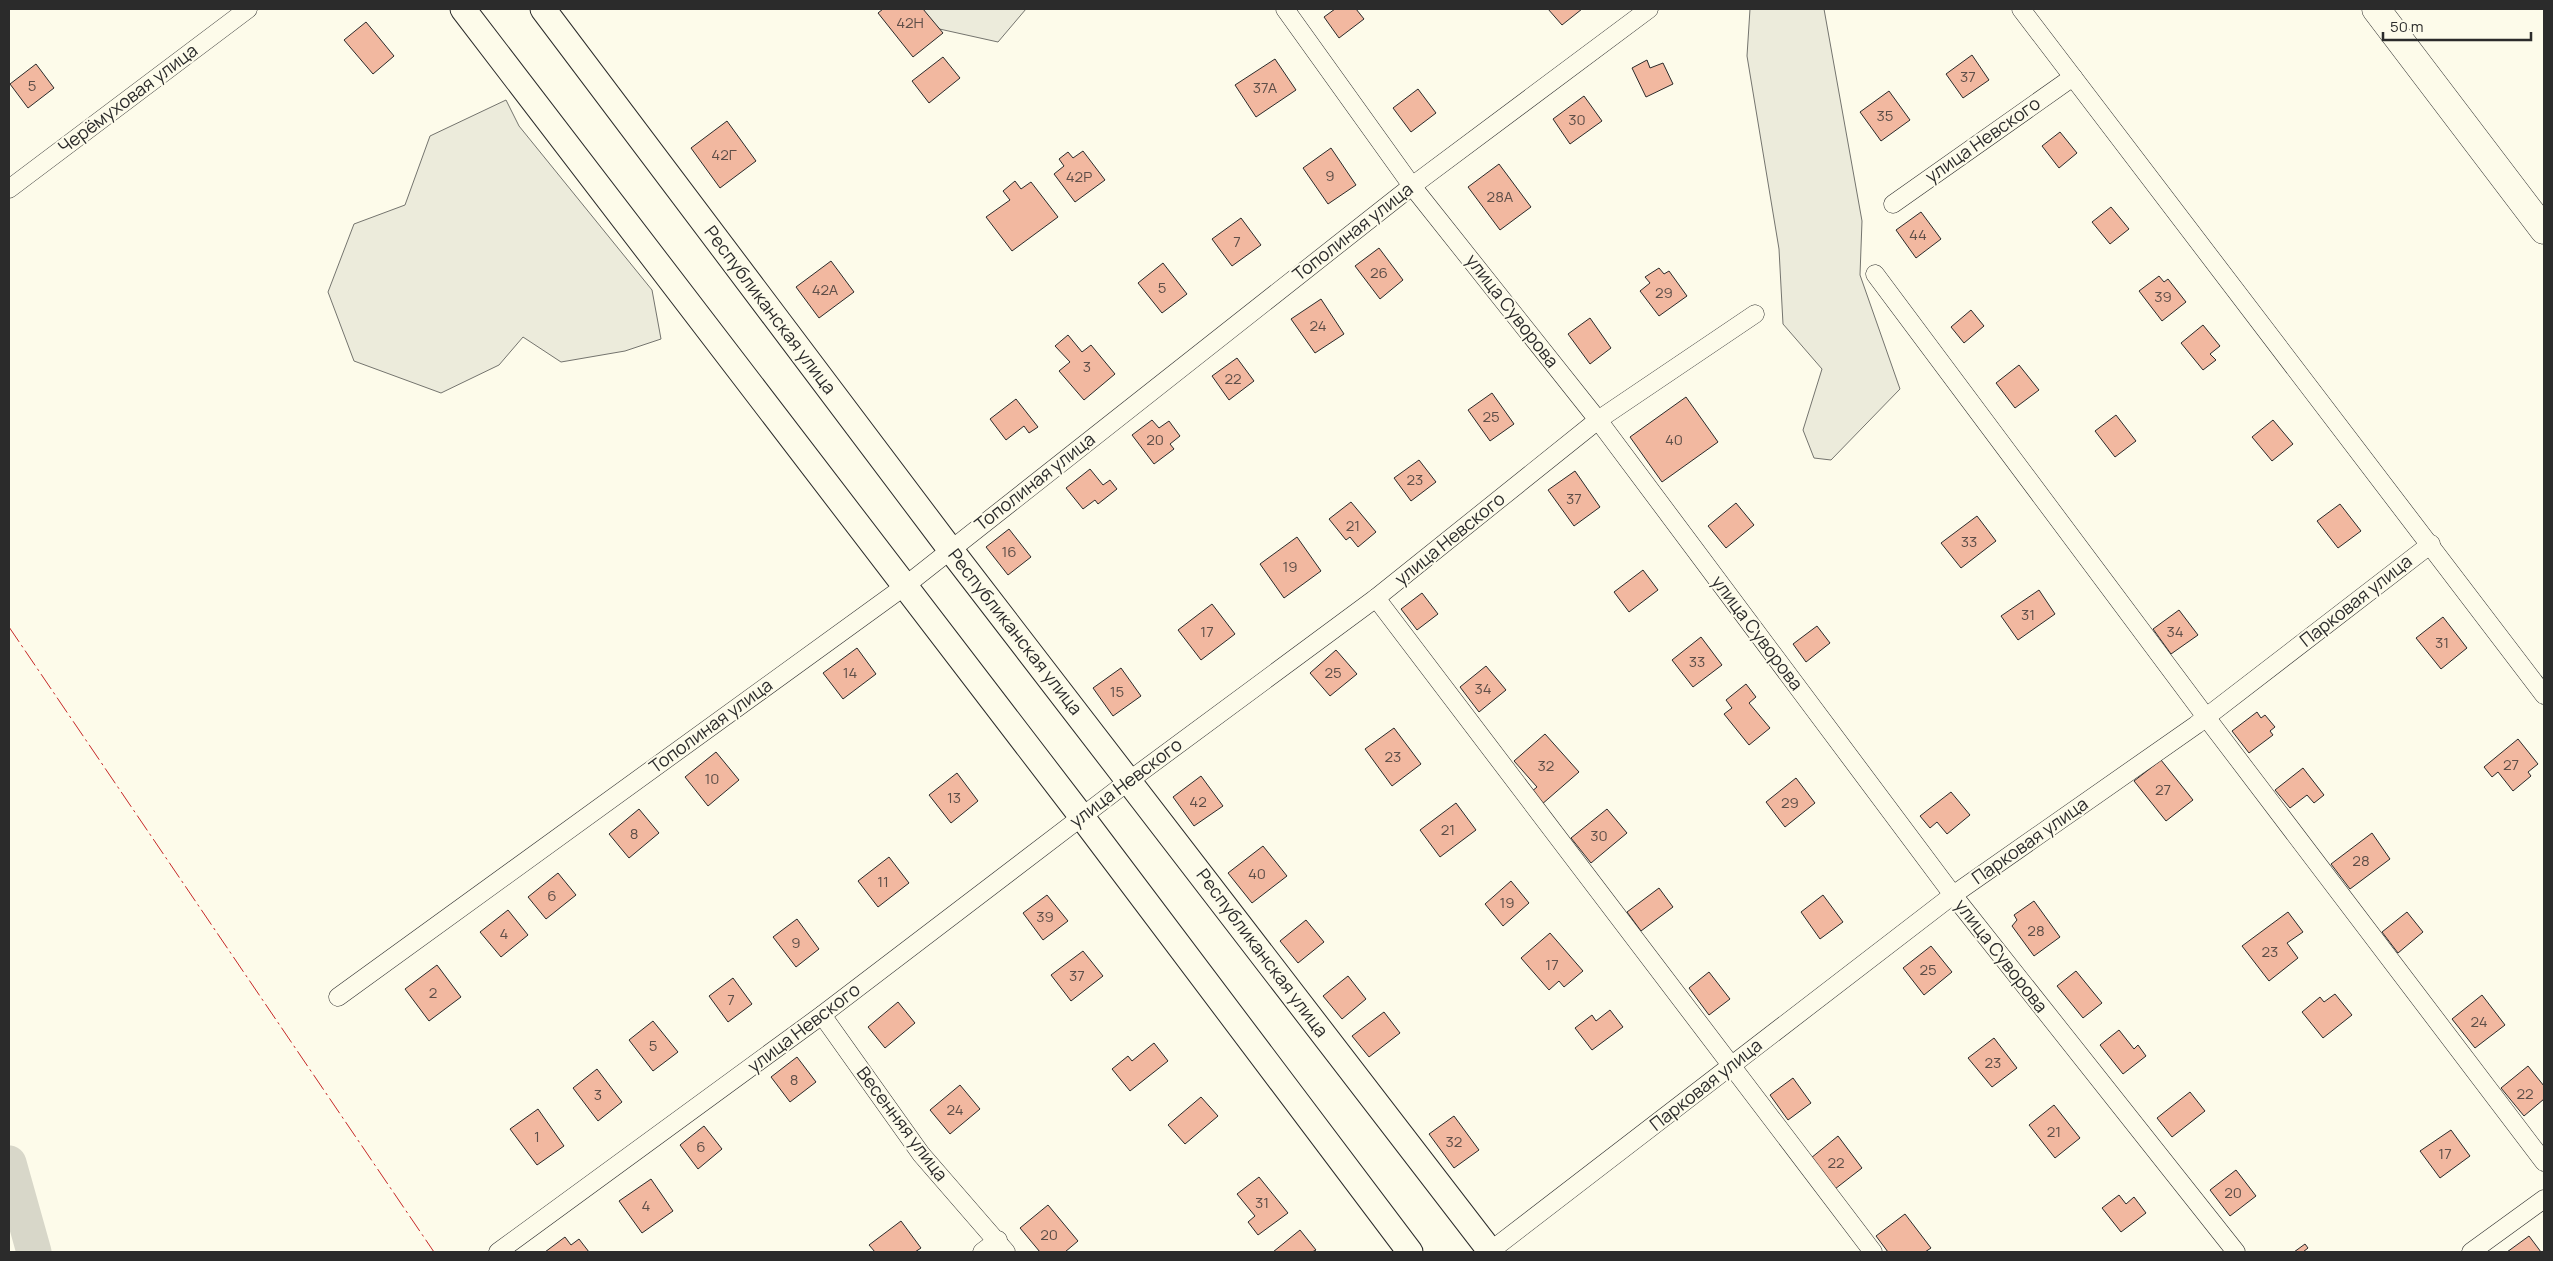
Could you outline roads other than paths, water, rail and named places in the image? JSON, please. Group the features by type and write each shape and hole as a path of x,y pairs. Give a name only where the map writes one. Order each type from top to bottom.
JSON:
{"main road":[{"path":"2376,9 2544,230"}],"street":[{"name":"Черёмуховая улица","path":"9,189 248,9"},
{"path":"463,9 1082,817 1410,1252"},
{"name":"Республиканская улица","path":"543,9 950,549 1130,780 1490,1252"},
{"name":"улица Суворова","path":"1285,9 1412,186 1598,420 1953,895 2236,1252"},
{"name":"Тополиная улица","path":"338,997 905,586 1412,186 1649,9"},
{"path":"2021,9 2431,544 2544,695"},
{"name":"улица Невского","path":"1893,204 2073,77"},
{"path":"1875,274 2206,717 2544,1162"},
{"name":"улица Невского","path":"498,1252 822,1015 1130,780 1376,598 1598,420 1754,314"},
{"name":"Парковая улица","path":"1490,1252 1953,895 2206,717 2431,544"},
{"path":"1376,598 1873,1252"},
{"name":"Весенняя улица","path":"822,1015 921,1154 1002,1246"},
{"path":"2471,1252 2544,1199"},
{"path":"982,1252 1002,1246"}],"waterway":[{"path":"9,1163 34,1252"}]}
